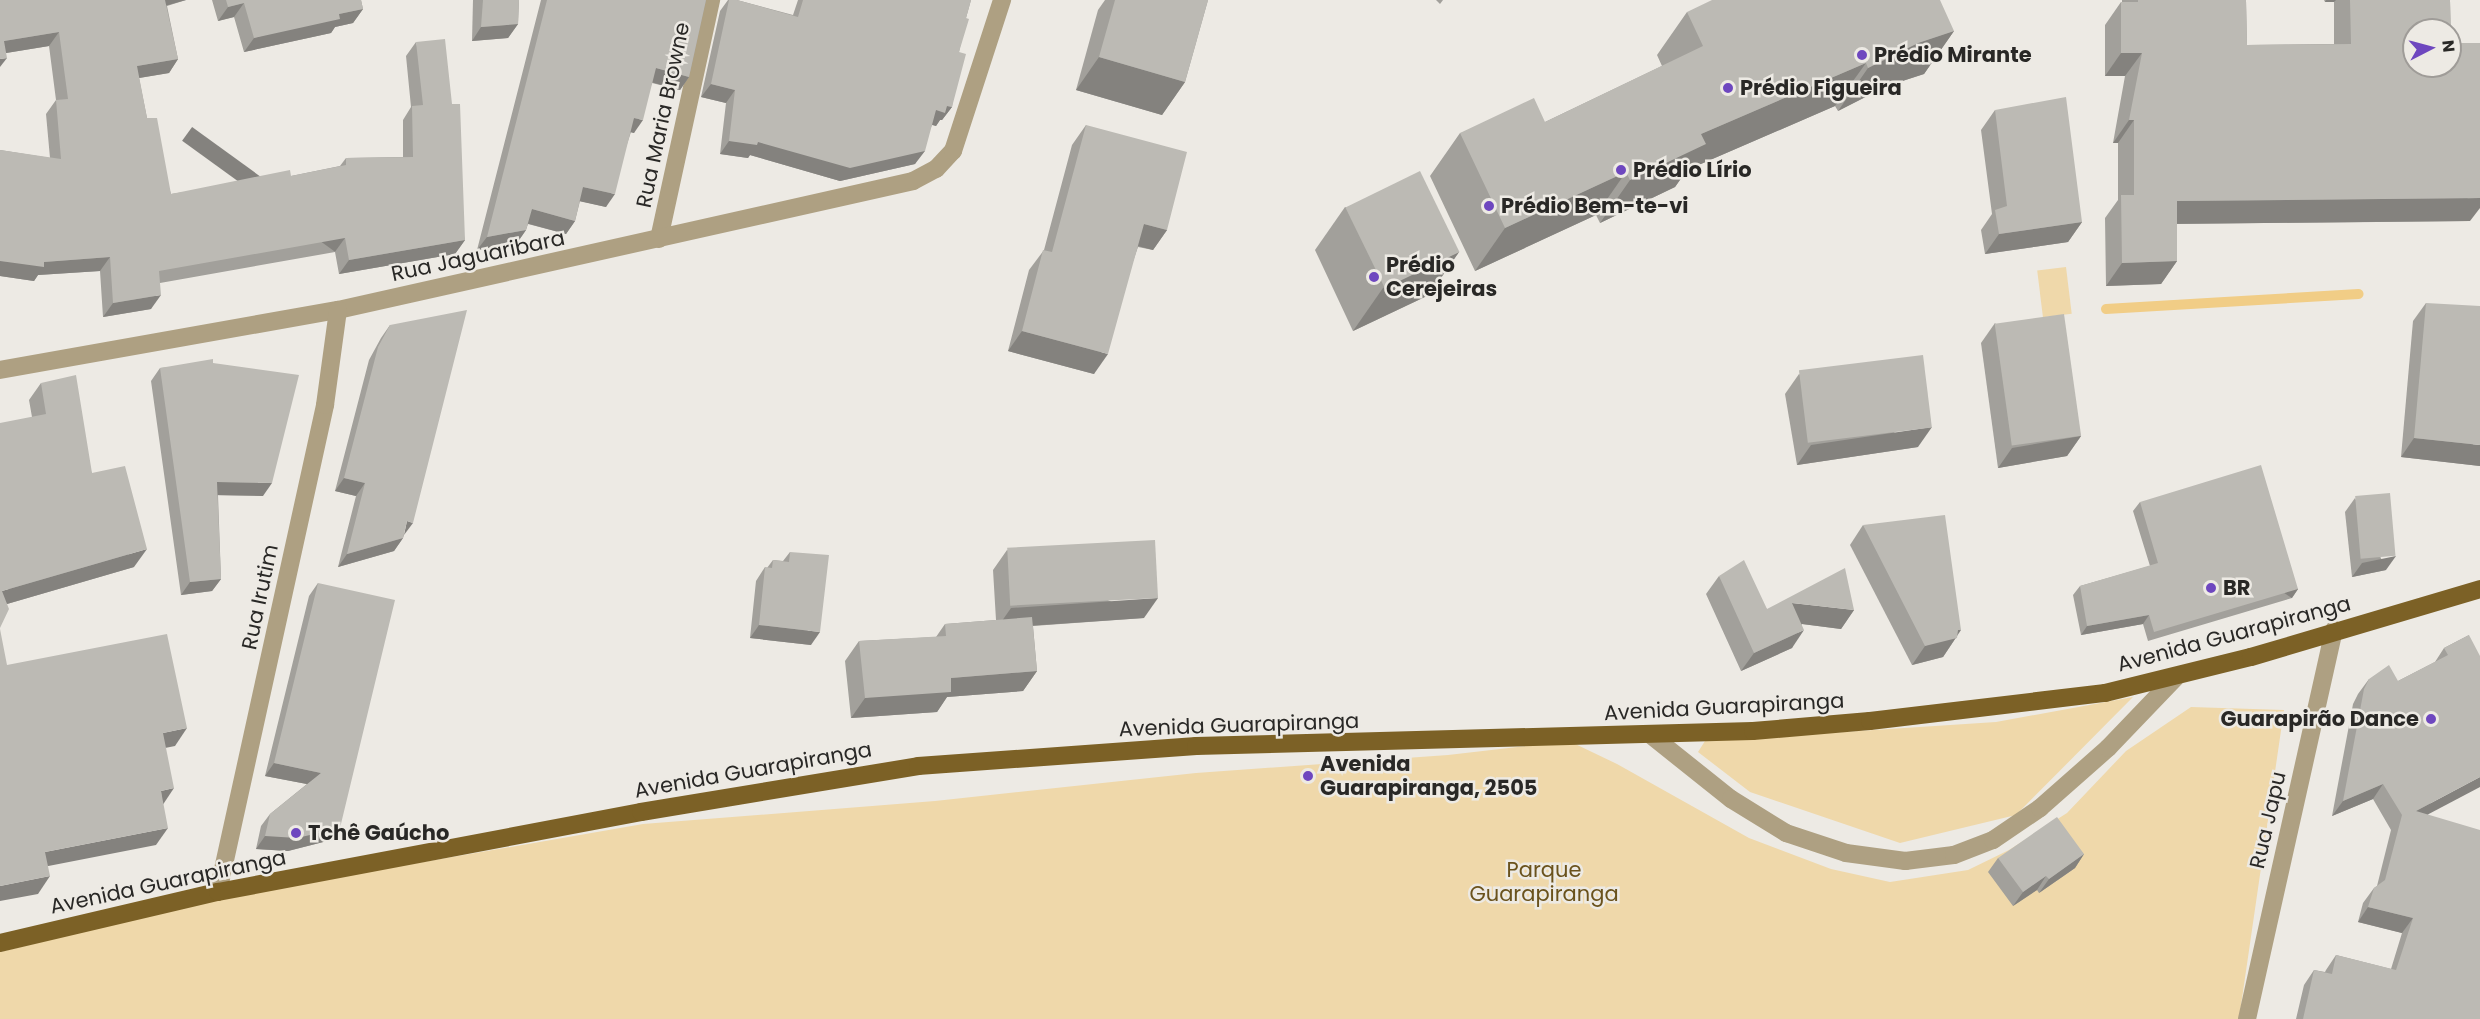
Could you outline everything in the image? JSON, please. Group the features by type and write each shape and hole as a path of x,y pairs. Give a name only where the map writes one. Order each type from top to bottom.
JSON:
{"main road":[{"name":"Avenida Guarapiranga","path":"0,943 218,892 641,812 918,766 1228,744 1652,736 1753,731 1870,721 2105,693 2252,657 2334,630 2480,589"}],"street":[{"name":"Rua Maria Browne","path":"658,239 711,0"},
{"name":"Rua Jaguaribara","path":"0,370 338,310 913,181 936,169 953,150 1002,0"},
{"name":"Rua Irutim","path":"218,892 325,405 338,310"},
{"name":"Rua Japu","path":"2247,1019 2334,630"},
{"path":"1652,736 1731,799 1786,834 1846,853 1905,861 1954,855 1983,843 2040,808 2108,748 2176,677"}],"green space":[{"path":"2066,267 2072,314 2043,317 2037,271"},
{"path":"2133,697 2016,815 1900,843 1750,792 1698,752 1705,741 1996,722"},
{"name":"Parque Guarapiranga","path":"2191,707 2284,710 2239,1019 0,1019 0,952 233,895 643,824 935,801 1196,773 1448,755 1569,741 1617,764 1749,838 1831,869 1890,882 1968,870 2009,850 2067,813 2126,751"}],"building":[{"path":"0,0 165,0 178,59 137,66 147,118 157,118 171,194 290,170 291,176 346,165 346,158 413,157 412,106 423,105 416,42 445,39 452,104 460,104 465,240 349,260 345,238 159,271 161,295 113,303 110,257 44,262 44,267 0,261 0,150 61,159 56,100 68,99 59,32 4,41 7,58 0,59"},
{"path":"226,0 361,0 363,9 339,14 340,19 254,38 244,3 228,7"},
{"path":"483,0 519,0 518,24 481,27"},
{"path":"547,0 706,0 689,77 656,68 643,120 634,118 615,194 583,187 575,221 532,209 526,230 487,237"},
{"path":"729,0 737,0 798,17 803,0 971,0 966,18 969,19 959,52 966,54 952,107 947,106 945,113 936,110 925,151 850,168 758,142 757,145 729,141 735,90 711,84"},
{"path":"1115,0 1208,0 1185,82 1099,57"},
{"path":"1712,0 1940,0 1954,31 1918,43 1868,68 1866,63 1701,134 1706,144 1630,180 1626,172 1505,228 1460,133 1534,98 1545,122 1703,46 1687,12"},
{"path":"2246,0 2247,45 2351,44 2350,0 2450,0 2450,18 2402,18 2402,78 2462,78 2462,43 2480,43 2480,198 2177,201 2177,261 2122,263 2121,195 2134,195 2134,120 2129,120 2142,53 2121,53 2121,2"},
{"path":"2066,97 2082,222 1999,234 1995,210 2007,206 1995,110"},
{"path":"1086,125 1187,152 1167,230 1144,224 1108,354 1022,331 1043,250 1052,252"},
{"path":"1420,171 1459,252 1385,288 1345,207"},
{"path":"2426,303 2480,306 2480,445 2414,438"},
{"path":"467,310 413,523 407,521 403,538 347,554 365,483 344,478 378,347 390,325"},
{"path":"2064,314 2081,436 2012,446 1995,324"},
{"path":"1923,355 1932,427 1808,443 1799,370"},
{"path":"213,359 213,363 299,375 272,483 217,482 221,579 190,582 160,368"},
{"path":"76,375 92,473 125,466 147,549 2,591 9,609 0,628 0,423 46,414 41,383"},
{"path":"2261,465 2298,589 2154,632 2149,615 2087,626 2080,586 2158,563 2140,502"},
{"path":"2390,493 2395,556 2361,559 2355,496"},
{"path":"1945,515 1961,630 1958,630 1957,638 1925,646 1863,525"},
{"path":"1155,540 1158,598 1010,606 1007,548"},
{"path":"790,552 829,555 820,632 759,625 765,567 772,568 773,560 789,562"},
{"path":"1744,560 1767,609 1845,568 1854,610 1792,603 1804,630 1754,653 1719,576"},
{"path":"318,583 395,600 340,828 297,838 265,836 270,814 321,773 274,763"},
{"path":"1032,617 1037,671 951,678 951,692 865,698 859,641 946,636 945,624"},
{"path":"0,629 7,665 167,634 187,728 163,733 174,788 161,791 168,828 45,852 50,876 0,886"},
{"path":"2469,635 2480,656 2480,777 2416,811 2480,830 2480,1019 2303,1019 2314,970 2332,974 2336,955 2396,970 2413,918 2368,907 2374,888 2385,880 2402,815 2383,784 2343,801 2364,689 2369,679 2389,665 2398,681 2448,655 2444,648"},
{"path":"2057,817 2084,854 2049,879 2046,876 2023,892 1998,858"}],"waterway":[{"path":"2106,309 2359,294"}],"place":[{"name":"Prédio Mirante","path":"1862,55"},
{"name":"Prédio Figueira","path":"1728,88"},
{"name":"Prédio Lírio","path":"1621,170"},
{"name":"Prédio Bem-te-vi","path":"1489,206"},
{"name":"Prédio Cerejeiras","path":"1374,277"},
{"name":"BR","path":"2211,588"},
{"name":"Guarapirão Dance","path":"2431,719"},
{"name":"Avenida Guarapiranga, 2505","path":"1308,776"},
{"name":"Tchê Gaúcho","path":"296,833"}]}
